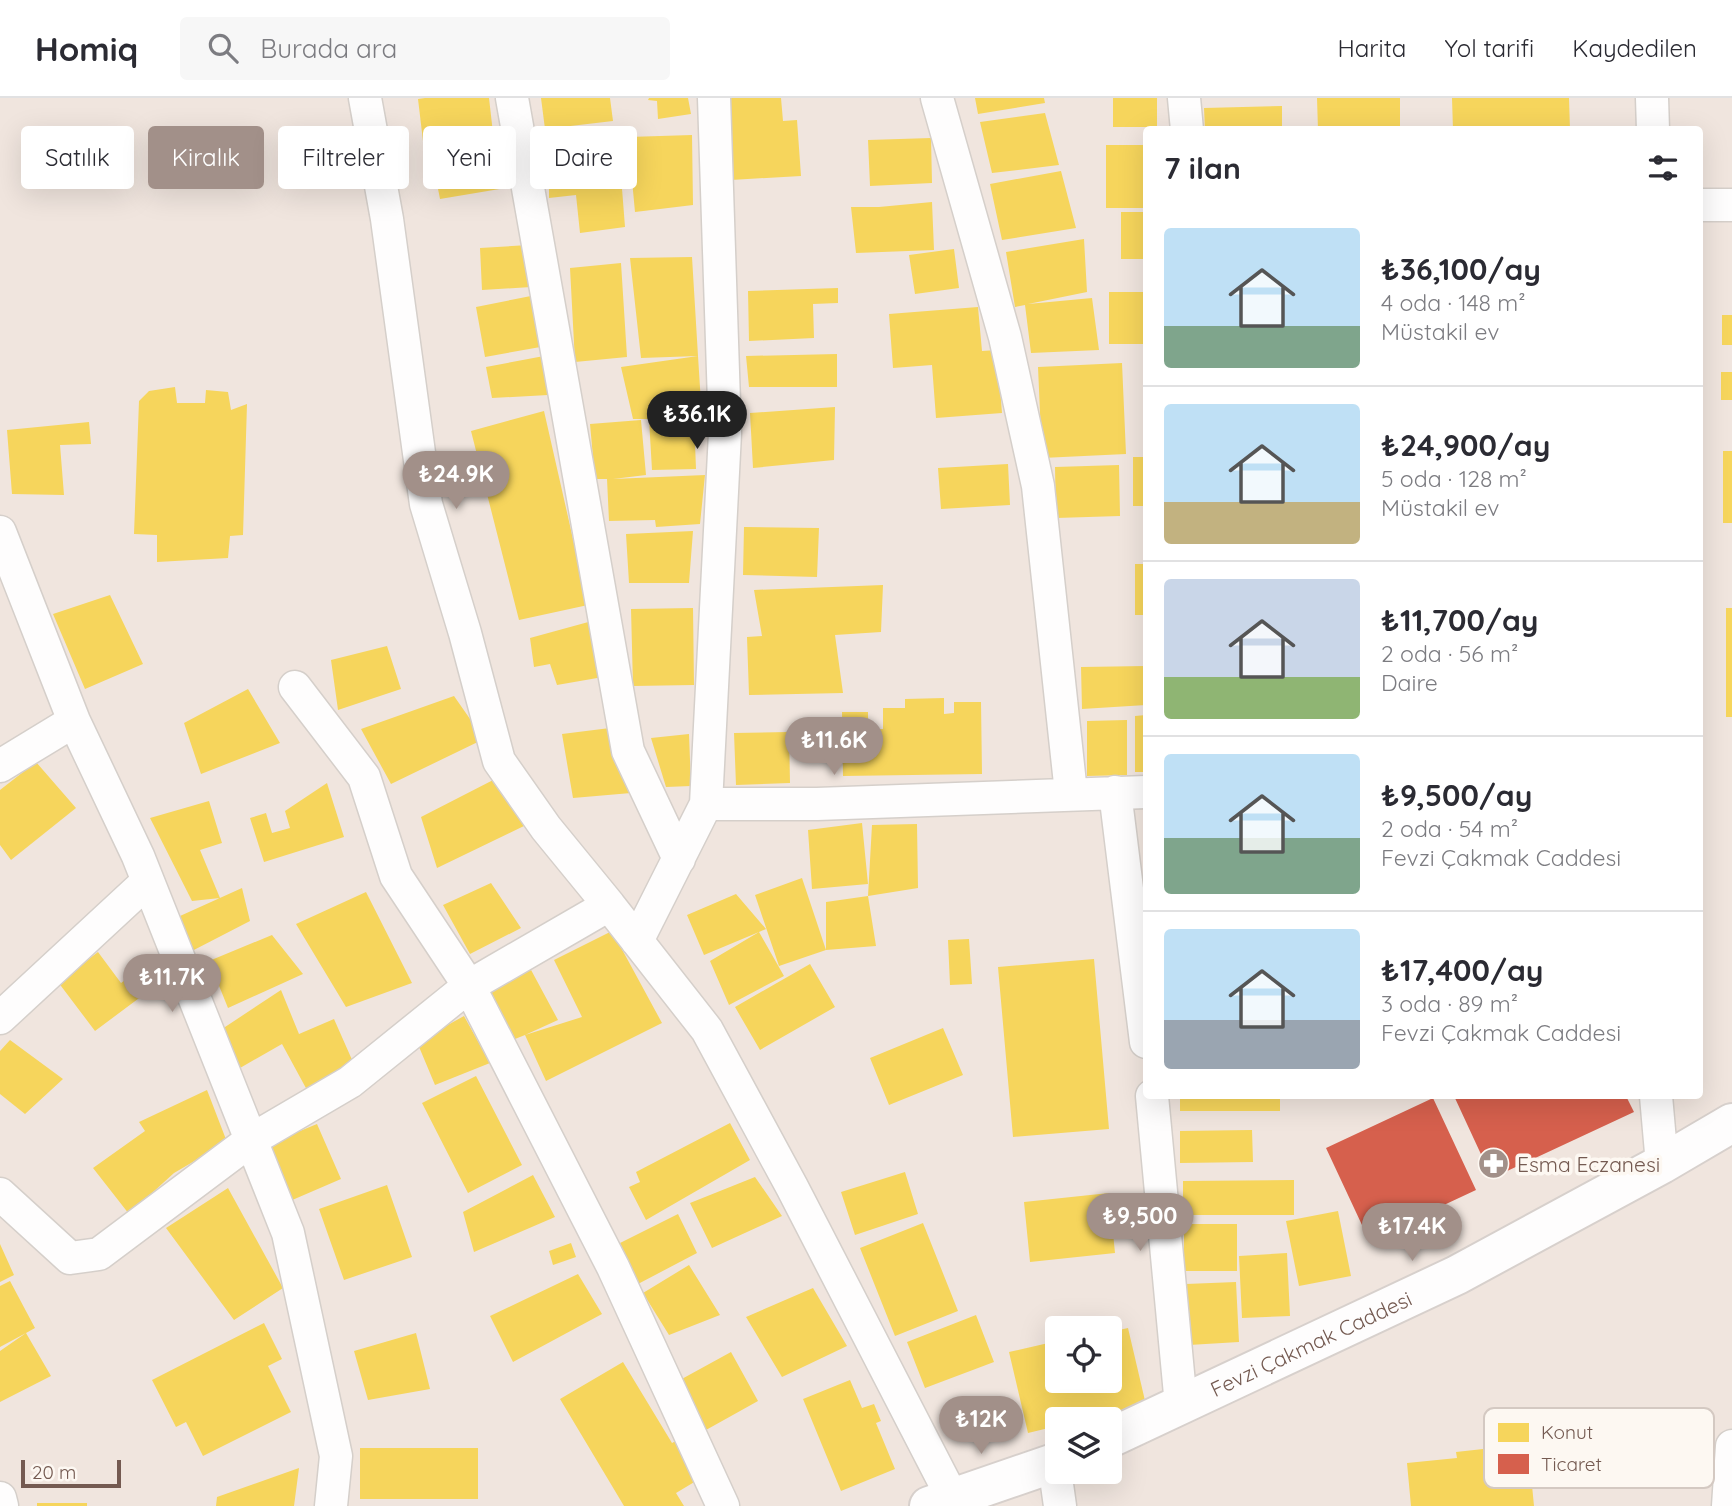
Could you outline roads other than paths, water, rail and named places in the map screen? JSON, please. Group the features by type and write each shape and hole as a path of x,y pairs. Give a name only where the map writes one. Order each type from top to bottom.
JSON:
{"street":[{"path":"365,98 387,219 426,504 465,633 499,761 546,828 707,1030 792,1186 941,1501 1045,1466"},
{"path":"512,98 628,751 679,859"},
{"path":"637,941 706,804 725,433 714,98"},
{"path":"937,98 1005,337 1038,486 1071,793"},
{"path":"1184,98 1187,126"},
{"path":"1652,98 1653,126"},
{"path":"1703,205 1732,205"},
{"path":"0,532 74,721 148,881 288,1233 336,1456 331,1506"},
{"path":"295,687 364,777 396,876 469,986 613,1267 723,1506"},
{"path":"0,766 74,721"},
{"path":"1115,792 1143,1018"},
{"path":"706,804 817,804 1143,792"},
{"path":"0,1018 148,881"},
{"path":"0,1194 71,1258 99,1254 251,1140 350,1082 469,986 609,905"},
{"path":"1152,1099 1181,1405"},
{"path":"1657,1099 1662,1164"},
{"name":"Fevzi Çakmak Caddesi","path":"1122,1432 1457,1275 1732,1123"},
{"path":"1728,1506 1732,1456"},
{"path":"1058,1484 1060,1506"},
{"path":"0,1498 2,1506"}],"place":[{"name":"Esma Eczanesi","path":"1494,1164"}]}
